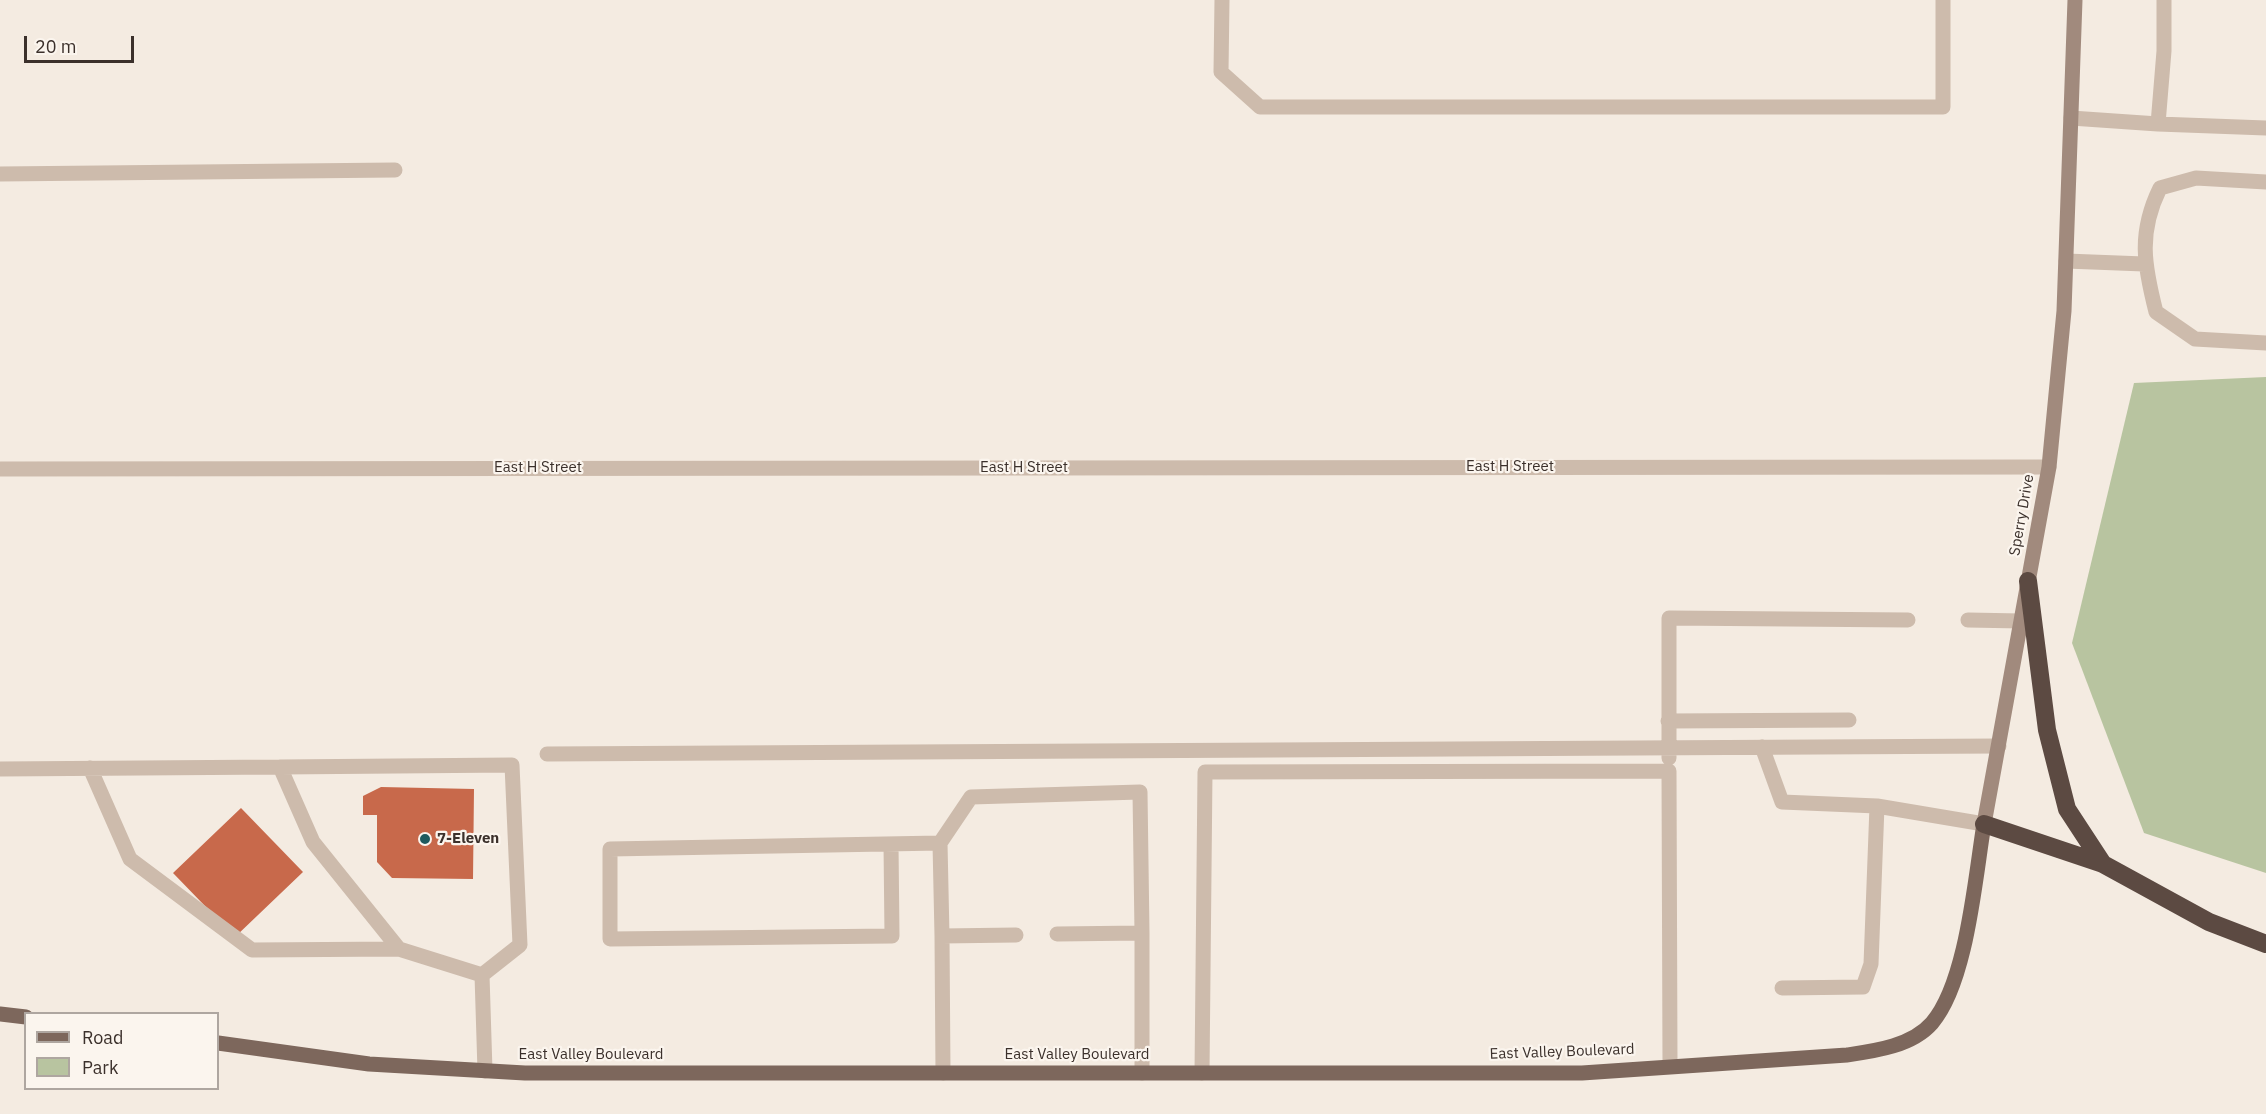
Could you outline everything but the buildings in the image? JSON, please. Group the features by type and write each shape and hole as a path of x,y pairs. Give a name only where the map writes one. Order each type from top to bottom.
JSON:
{"highway":[{"path":"2028,581 2047,730 2067,809 2103,864"},
{"path":"1984,824 2103,864 2209,922 2266,944"}],"main road":[{"name":"Sperry Drive","path":"1931,1024 1947,1000 1957,972 1984,824"},
{"path":"0,1014 24,1017"},
{"name":"East Valley Boulevard","path":"219,1043 369,1064 525,1073 1582,1073 1881,1050 1908,1040 1931,1024"}],"street":[{"path":"1222,0 1221,72 1260,107 1943,107 1943,0"},
{"name":"Sperry Drive","path":"1984,824 2049,467 2064,311 2075,0"},
{"path":"2158,123 2164,51 2164,0"},
{"path":"2071,118 2266,128"},
{"path":"0,174 395,170"},
{"path":"2266,182 2196,178 2160,188 2149,210 2144,264 2156,312 2195,339 2266,344"},
{"path":"2066,261 2144,264"},
{"name":"East H Street","path":"0,469 2049,467"},
{"path":"1670,1066 1669,618 1908,620"},
{"path":"1968,620 2021,621"},
{"path":"1668,721 1849,720"},
{"path":"548,754 1999,746"},
{"path":"1762,747 1782,802 1877,806 1984,824"},
{"path":"1202,1073 1204,750"},
{"path":"0,769 512,765 520,945 482,975"},
{"path":"280,767 313,842 399,949"},
{"path":"90,768 130,860 252,950 399,949 482,975"},
{"path":"1205,772 1669,771"},
{"path":"943,1073 940,843 971,797 1140,792 1142,1073"},
{"path":"1782,988 1863,987 1871,964 1877,806"},
{"path":"891,844 892,936 610,939 610,849 940,843"},
{"path":"1057,934 1142,933"},
{"path":"942,936 1016,935"},
{"path":"482,975 485,1071"}],"green space":[{"path":"2266,377 2266,873 2144,833 2072,643 2134,383"}],"place":[{"name":"7-Eleven","path":"425,839"}]}
